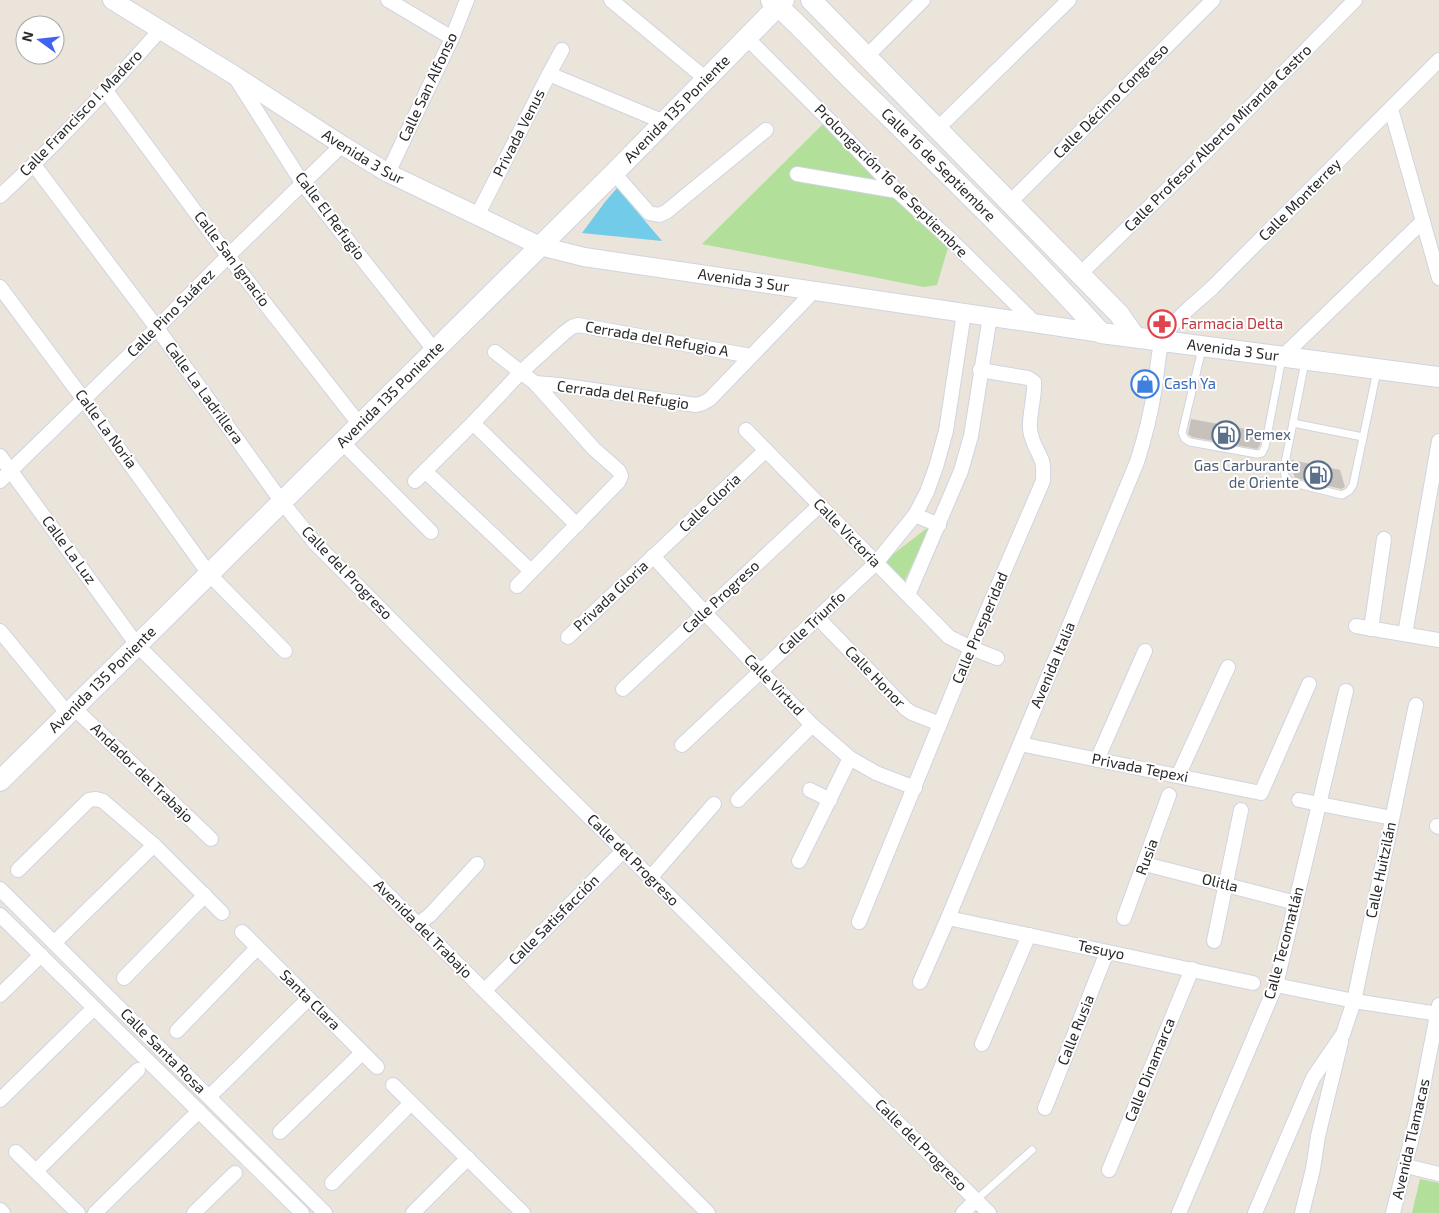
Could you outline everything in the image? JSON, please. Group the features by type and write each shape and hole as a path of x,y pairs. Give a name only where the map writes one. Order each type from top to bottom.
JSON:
{"main road":[{"name":"Calle 16 de Septiembre","path":"811,0 1119,314 1135,337"},
{"name":"Avenida 135 Poniente","path":"0,781 614,173 747,38 778,2"},
{"name":"Calle 16 de Septiembre","path":"778,2 847,76 918,144 1060,287 1101,333"},
{"name":"Avenida 3 Sur","path":"1101,333 1439,377"}],"street":[{"name":"Avenida 3 Sur","path":"112,0 234,74 388,173 540,246 584,257 1101,333"},
{"path":"388,0 452,38"},
{"name":"Calle San Alfonso","path":"388,173 452,38 467,0"},
{"path":"611,0 706,80"},
{"path":"867,56 923,0"},
{"path":"937,128 1069,0"},
{"name":"Calle Décimo Congreso","path":"1010,202 1213,0"},
{"name":"Calle Profesor Alberto Miranda Castro","path":"1080,274 1203,155 1356,0"},
{"name":"Calle Francisco I. Madero","path":"0,196 34,165 106,91 161,29"},
{"name":"Prolongación 16 de Septiembre","path":"747,38 897,191 953,242 1035,323"},
{"name":"Privada Venus","path":"477,216 562,50"},
{"name":"Calle Monterrey","path":"1162,341 1181,316 1212,288 1439,60"},
{"name":"Calle El Refugio","path":"234,74 303,184 435,350"},
{"path":"549,74 664,122"},
{"name":"Calle San Ignacio","path":"106,91 228,256 360,425"},
{"path":"1391,109 1439,278"},
{"path":"614,173 650,213 659,215 666,212 766,130"},
{"name":"Calle Pino Suárez","path":"0,481 158,328 228,256 342,145"},
{"name":"Calle La Ladrillera","path":"34,165 158,328 282,502"},
{"path":"797,174 897,191"},
{"path":"1282,356 1423,221"},
{"name":"Calle La Noria","path":"0,287 210,574 284,651"},
{"name":"Cerrada del Refugio","path":"535,383 696,405 704,403 814,291"},
{"name":"Calle Triunfo","path":"682,745 876,563 915,515 927,492 946,431 964,313"},
{"path":"908,595 961,471 971,436 990,316"},
{"name":"Cerrada del Refugio A","path":"531,571 420,476 521,372 564,333 578,325 751,356"},
{"name":"Avenida Italia","path":"920,982 1137,462 1152,407 1162,341"},
{"path":"495,352 535,383 594,449 619,471 621,476 619,481 517,586"},
{"name":"Calle Prosperidad","path":"859,922 971,648 1043,481 1043,462 1033,446 1030,428 1034,382 1028,378 980,370"},
{"path":"473,423 577,525"},
{"name":"Calle Victoria","path":"746,430 949,637 971,648"},
{"path":"1405,634 1435,482 1439,441"},
{"path":"342,442 431,532"},
{"name":"Calle Gloria","path":"653,556 766,450"},
{"name":"Calle La Luz","path":"0,456 137,645"},
{"name":"Calle del Progreso","path":"282,502 315,543 463,692 989,1213"},
{"name":"Calle Progreso","path":"623,689 820,505"},
{"path":"915,515 939,525"},
{"path":"1371,629 1384,539"},
{"name":"Calle Virtud","path":"653,556 812,725 850,758 876,772 915,788"},
{"name":"Privada Gloria","path":"568,636 653,556"},
{"name":"Calle Honor","path":"818,618 906,709 912,714 940,724"},
{"path":"1356,626 1439,640"},
{"name":"Andador del Trabajo","path":"0,631 71,711 211,839"},
{"name":"Avenida del Trabajo","path":"137,645 708,1213"},
{"path":"971,648 997,658"},
{"path":"1097,760 1145,651"},
{"path":"1178,776 1228,668"},
{"name":"Privada Tepexi","path":"1020,744 1261,793 1309,684"},
{"name":"Calle Tecomatlán","path":"1179,1213 1276,985 1346,691"},
{"name":"Calle Huitzilán","path":"1302,1213 1313,1169 1318,1136 1343,1034 1354,1001 1416,705"},
{"path":"738,800 812,725"},
{"path":"799,862 850,758"},
{"path":"810,790 830,800"},
{"name":"Rusia","path":"1124,918 1169,795"},
{"path":"18,870 89,800 96,799 103,801 154,845 222,913"},
{"path":"1298,800 1392,818"},
{"path":"651,877 714,804"},
{"path":"1214,941 1241,810"},
{"path":"54,943 154,845"},
{"name":"Calle Satisfacción","path":"485,990 624,850"},
{"path":"418,924 430,915 477,864"},
{"name":"Olitla","path":"1144,864 1296,903"},
{"name":"Calle Santa Rosa","path":"0,889 325,1213"},
{"path":"124,978 204,895"},
{"name":"Calle Santa Rosa","path":"0,915 302,1213"},
{"name":"Tesuyo","path":"948,918 1253,983"},
{"name":"Santa Clara","path":"242,932 377,1068"},
{"path":"982,1044 1029,935"},
{"path":"177,1031 257,948"},
{"name":"Calle Rusia","path":"1046,1108 1107,952"},
{"path":"0,995 41,955"},
{"name":"Calle Dinamarca","path":"1108,1170 1192,969"},
{"path":"1276,985 1354,1001 1438,1011"},
{"path":"208,1096 308,999"},
{"path":"0,1100 94,1008"},
{"name":"Avenida Tlamacas","path":"1394,1213 1433,1069 1438,1011"},
{"name":"Calle Huitzilán","path":"1255,1213 1313,1078 1343,1034"},
{"path":"280,1132 362,1053"},
{"path":"36,1171 138,1070"},
{"path":"393,1085 523,1213"},
{"path":"332,1183 411,1103"},
{"path":"96,1213 199,1111"},
{"path":"223,1135 236,1123"},
{"path":"16,1152 78,1213"},
{"path":"413,1213 468,1158"},
{"path":"1406,1166 1439,1174"},
{"path":"194,1213 236,1173"},
{"path":"963,1213 976,1200"},
{"path":"0,1210 3,1213"}],"lane":[{"path":"1203,346 1182,433 1185,439 1190,442 1257,454 1262,453 1265,447 1282,356"},
{"path":"1305,359 1284,476 1290,482 1342,494 1349,491 1353,485 1377,369"},
{"path":"1293,423 1363,437"},
{"path":"976,1200 1032,1150"}],"green space":[{"path":"827,120 950,241 937,285 924,287 702,244"},
{"path":"931,525 903,584 883,562"},
{"path":"1420,1179 1439,1183 1439,1213 1412,1213"}],"water":[{"path":"617,188 662,241 582,233"}],"building":[{"name":"Pemex","path":"1191,419 1262,432 1260,445 1257,449 1192,437 1188,434"},
{"name":"Gas Carburante de Oriente","path":"1291,460 1340,470 1345,487 1341,489 1295,478 1290,463"}],"place":[{"name":"Farmacia Delta","path":"1162,324"},
{"name":"Cash Ya","path":"1145,384"},
{"name":"Pemex","path":"1226,435"},
{"name":"Gas Carburante de Oriente","path":"1318,475"}]}
